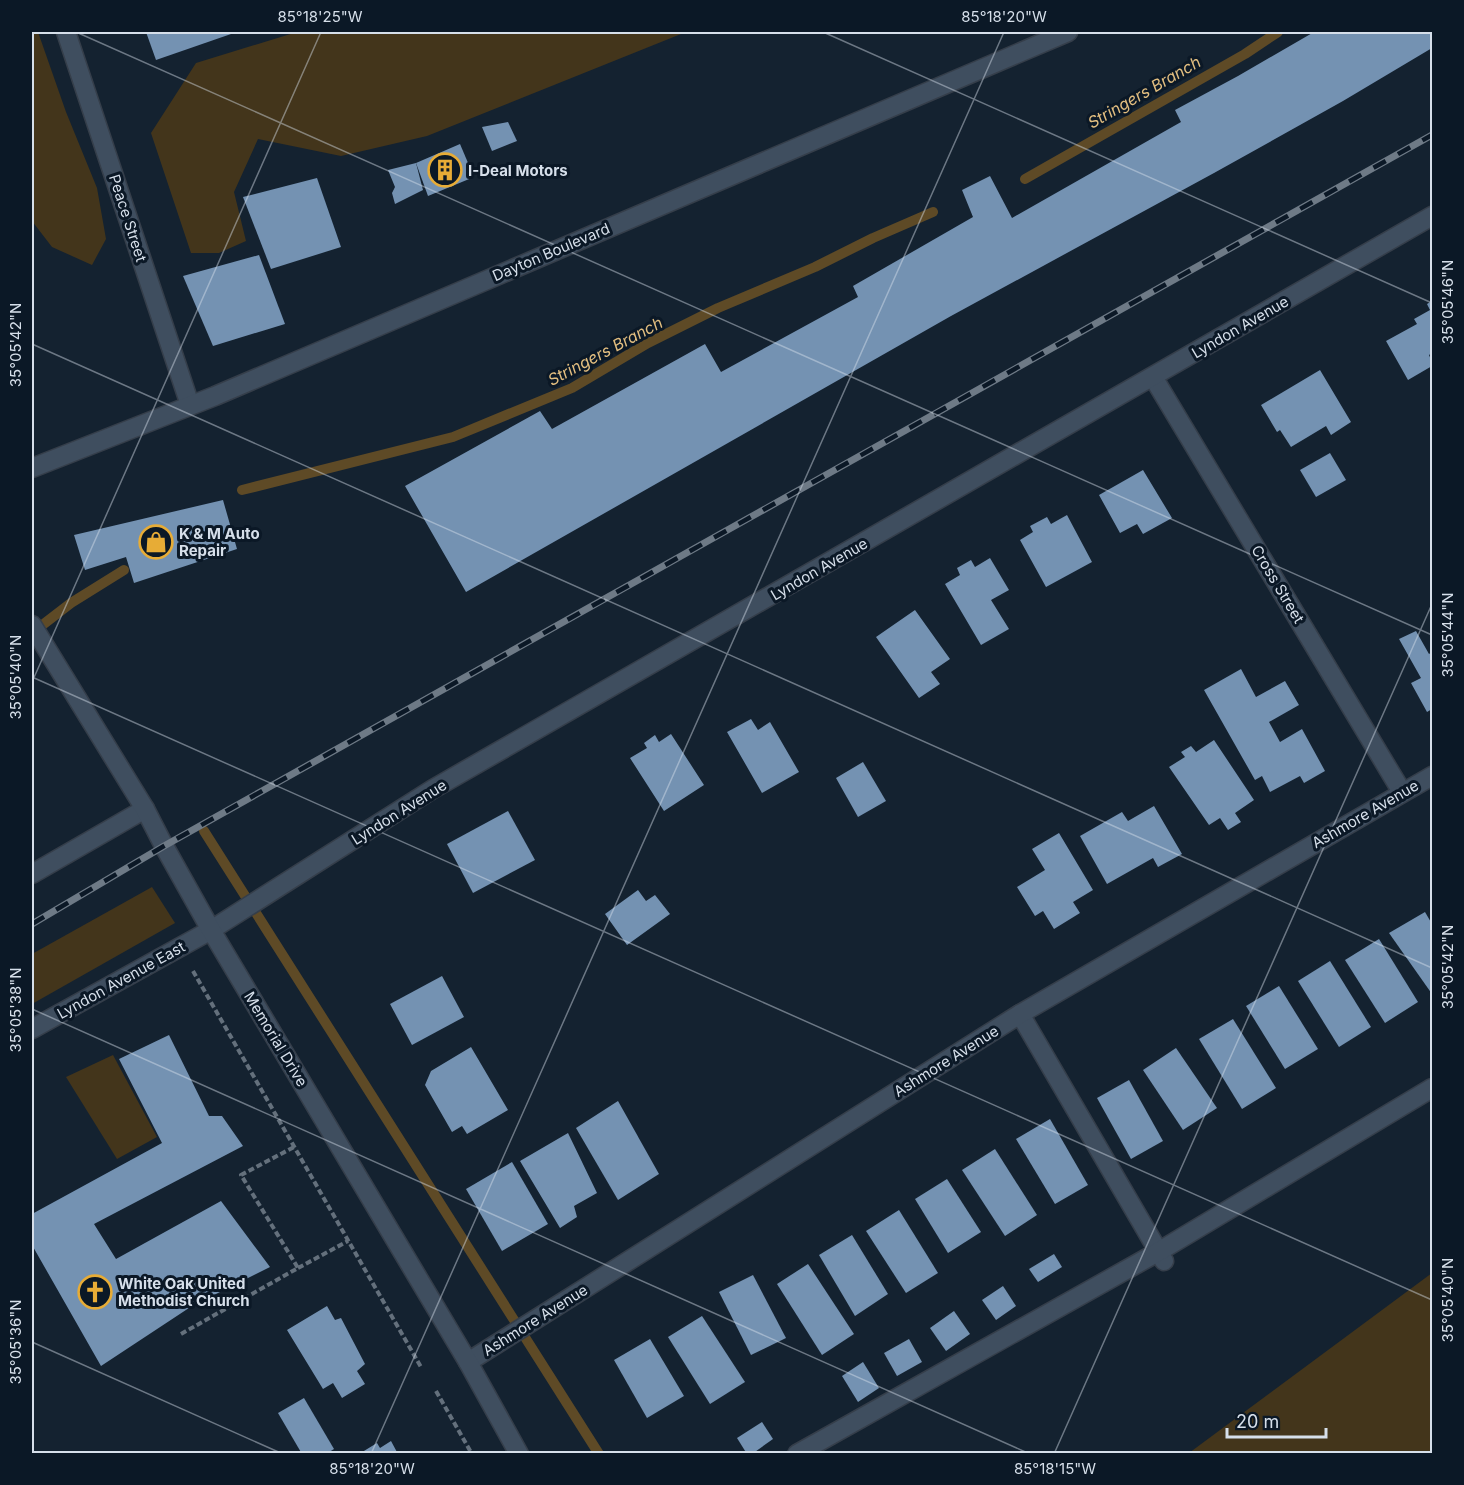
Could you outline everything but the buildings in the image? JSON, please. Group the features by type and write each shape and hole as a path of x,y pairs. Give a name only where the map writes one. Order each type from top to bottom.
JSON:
{"street":[{"name":"Peace Street","path":"66,32 190,405"},
{"name":"Dayton Boulevard","path":"32,468 190,405 1068,32"},
{"name":"Lyndon Avenue","path":"211,930 433,789 1432,216"},
{"name":"Cross Street","path":"1153,377 1402,792"},
{"name":"Memorial Drive","path":"32,625 145,809 211,930 468,1362 519,1454"},
{"name":"Ashmore Avenue","path":"468,1362 1020,1014 1432,776"},
{"path":"32,874 145,809"},
{"name":"Lyndon Avenue East","path":"32,1029 211,930"},
{"path":"1020,1014 1161,1257"},
{"path":"797,1454 1161,1257 1432,1088"}],"path":[{"path":"193,971 421,1367"},
{"path":"294,1147 241,1176 298,1268"},
{"path":"181,1334 348,1241"},
{"path":"436,1391 472,1454"}],"shaded area":[{"path":"32,32 38,32 66,112 97,188 106,239 92,265 52,247 32,221"},
{"path":"297,32 686,32 427,136 341,156 258,139 234,192 246,241 219,253 191,253 151,133 196,63"},
{"path":"152,887 175,923 32,1004 32,954"},
{"path":"113,1055 157,1137 117,1159 66,1077"},
{"path":"1432,1273 1432,1453 1189,1453"}],"waterway":[{"name":"Stringers Branch","path":"1025,179 1245,54 1278,32"},
{"name":"Stringers Branch","path":"242,490 453,437 572,388 648,343 718,308 815,267 933,212"},
{"name":"Stringers Branch","path":"32,633 71,603 124,570"},
{"path":"204,831 599,1454"}],"railway":[{"path":"32,924 164,846 1432,135"}],"place":[{"name":"I-Deal Motors","path":"445,170"},
{"name":"K & M Auto Repair","path":"156,542"},
{"name":"White Oak United Methodist Church","path":"95,1292"}]}
